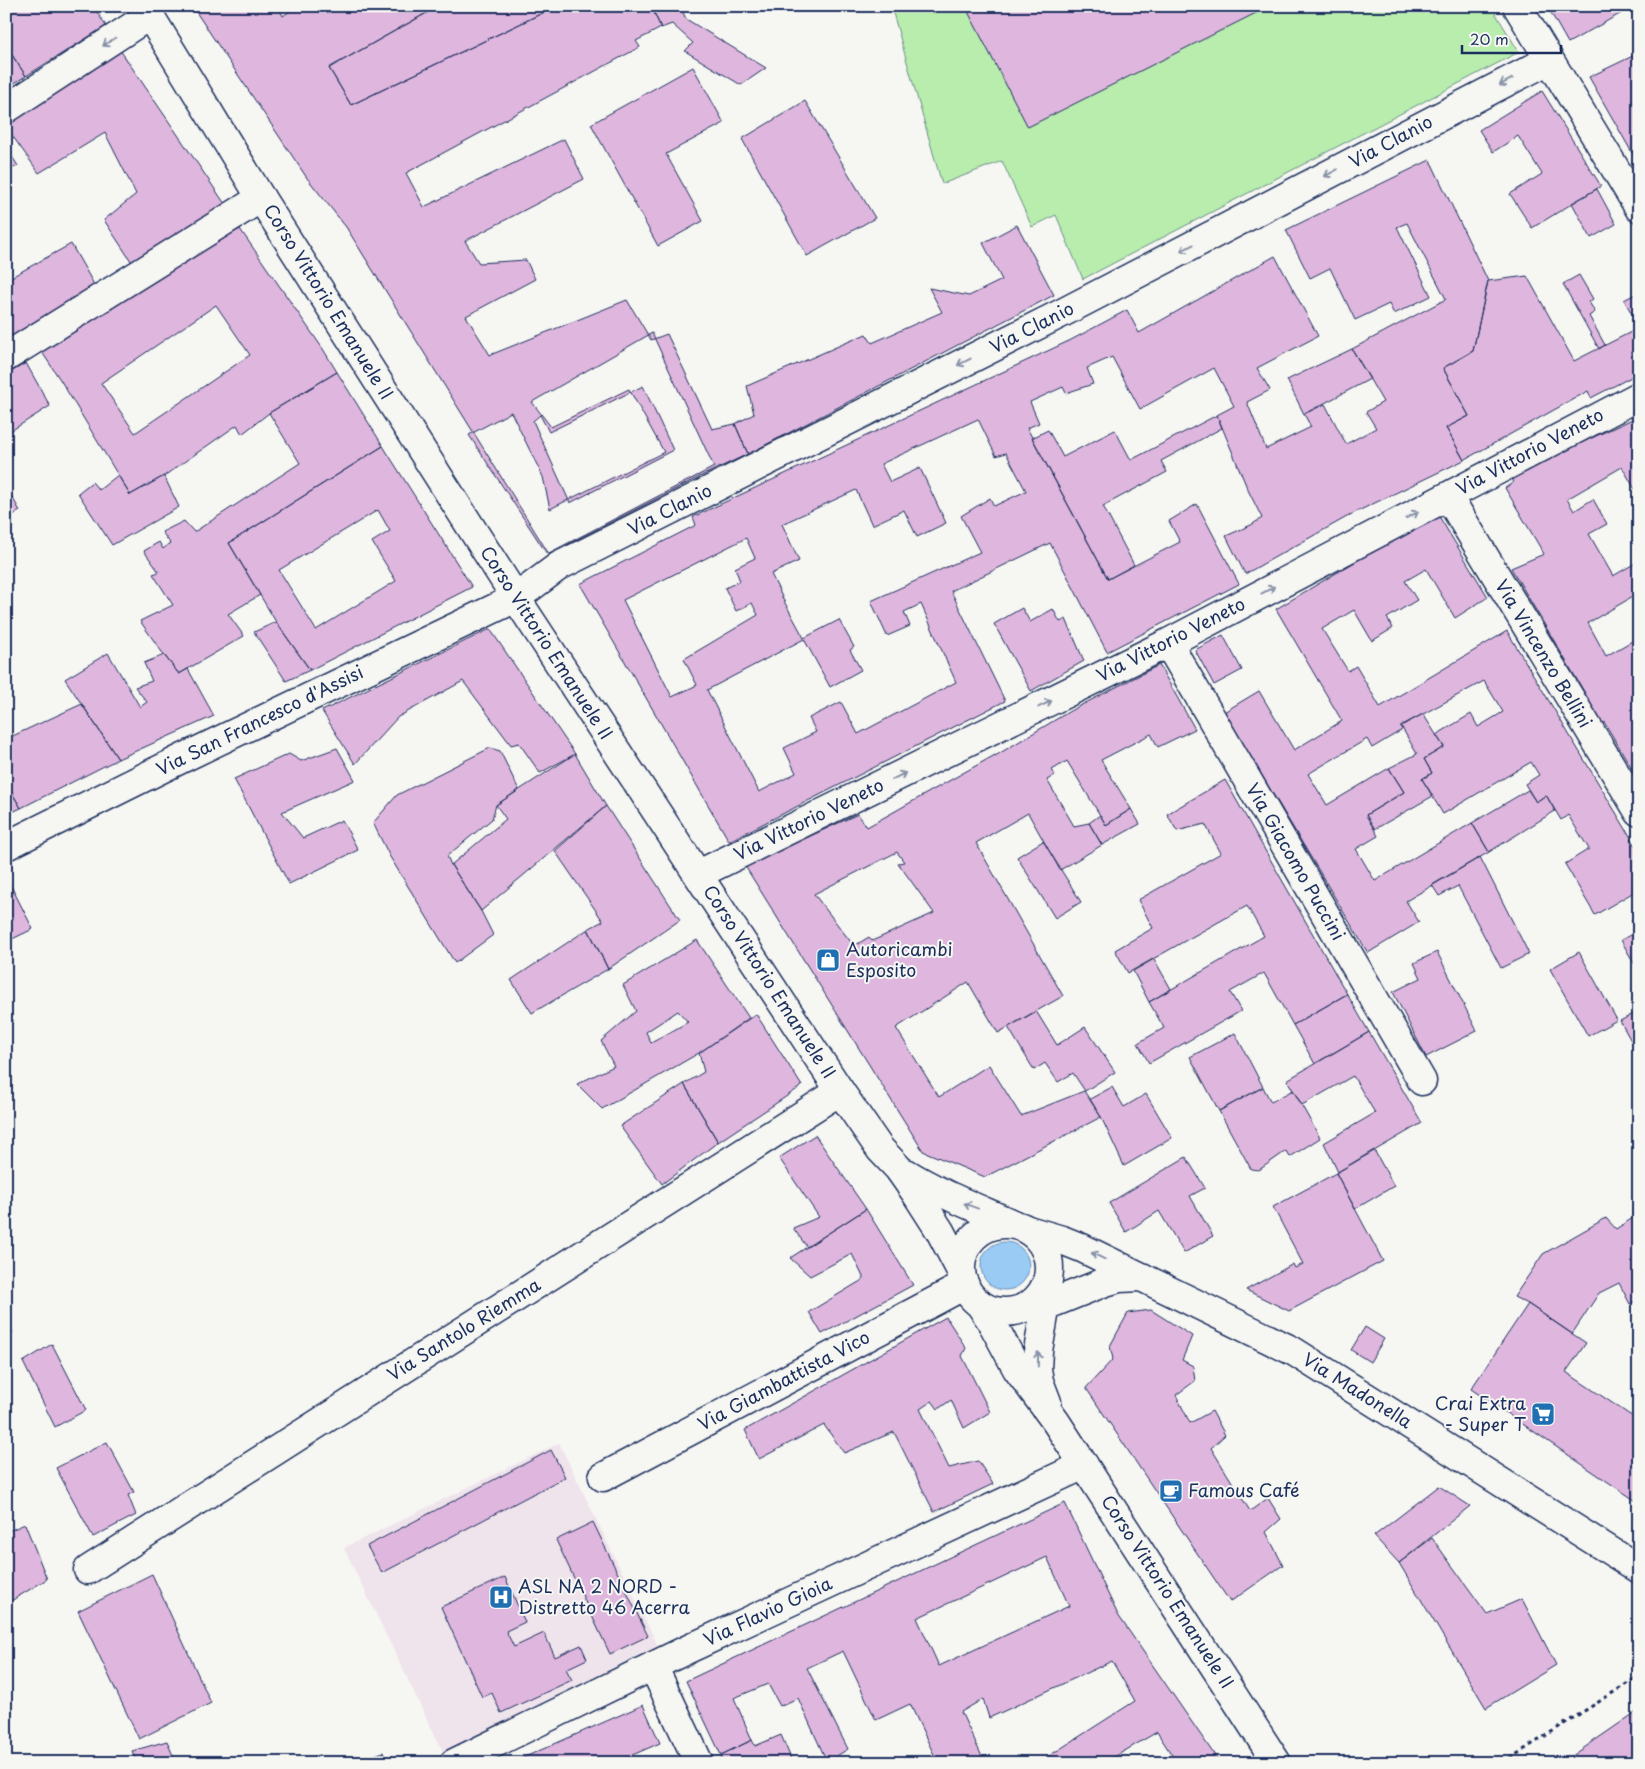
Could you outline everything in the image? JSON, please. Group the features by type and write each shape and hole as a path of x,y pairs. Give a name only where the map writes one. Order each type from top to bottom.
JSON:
{"street":[{"path":"1517,6 1639,208"},
{"path":"6,109 147,11"},
{"name":"Corso Vittorio Emanuele II","path":"147,11 261,198 516,598 840,1091 880,1149 898,1168 928,1210 968,1287 990,1319 1016,1369 1056,1422 1277,1763"},
{"name":"Via Clanio","path":"516,598 559,566 1071,309 1549,60"},
{"path":"6,357 261,198"},
{"name":"Via Vittorio Veneto","path":"698,874 1168,643 1639,396"},
{"name":"Via Vincenzo Bellini","path":"1448,496 1639,812"},
{"name":"Via San Francesco d'Assisi","path":"6,846 183,758 516,598"},
{"name":"Via Giacomo Puccini","path":"1168,643 1422,1081"},
{"name":"Via Santolo Riemma","path":"88,1570 840,1091"},
{"path":"898,1168 940,1192 1022,1227 1038,1238 1046,1250 1049,1262 1048,1276 1044,1288 1036,1299 1035,1306"},
{"path":"1022,1227 1002,1223 989,1226 977,1234 968,1244 962,1257 968,1287 990,1309 1014,1311 1071,1296 1119,1278 1142,1277"},
{"name":"Via Madonella","path":"1022,1227 1082,1248 1293,1351 1639,1569"},
{"name":"Via Giambattista Vico","path":"603,1477 968,1287"},
{"name":"Corso Vittorio Emanuele II","path":"1035,1306 1039,1381 1056,1422"},
{"name":"Via Flavio Gioia","path":"454,1763 653,1666 1084,1465"},
{"path":"653,1666 699,1763"}],"path":[{"path":"1503,1763 1639,1676"}],"shaded area":[{"name":"ASL NA 2 NORD - Distretto 46 Acerra","path":"559,1443 658,1646 443,1752 344,1548"}],"green space":[{"path":"891,6 1491,6 1519,52 1083,279 1056,215 1032,227 1002,161 942,184"}],"water":[{"path":"1005,1242 1014,1244 1022,1249 1027,1257 1029,1266 1027,1275 1022,1283 1014,1288 1005,1290 996,1288 988,1283 983,1275 981,1266 983,1257 988,1249 996,1244"}],"building":[{"path":"6,6 93,6 106,26 26,76 6,46"},
{"path":"192,6 278,6 283,16 297,6 439,6 329,68 351,105 557,6 627,6 629,12 640,6 651,6 661,28 636,41 640,47 406,173 424,207 564,139 584,179 465,241 479,263 526,260 535,279 466,316 490,355 627,300 651,340 667,334 712,429 735,424 748,454 549,554 346,227 307,178","holes":["643,386 673,450 570,503 533,421 540,415 549,432"]},
{"path":"439,6 557,6 351,105 329,68"},
{"path":"627,6 640,6 629,12"},
{"path":"651,6 680,6 686,19 766,68 741,85 685,51 693,43 672,24 661,28"},
{"path":"965,6 1270,6 1028,127"},
{"path":"1563,6 1634,6 1568,43 1551,13"},
{"path":"6,46 26,76 6,88"},
{"path":"118,47 225,204 133,264 104,220 136,194 105,133 39,173 6,127 6,121"},
{"path":"1639,53 1639,165 1589,77"},
{"path":"693,67 724,123 666,154 703,221 658,246 591,124"},
{"path":"1542,91 1601,186 1532,228 1510,194 1542,174 1518,136 1493,152 1479,130"},
{"path":"805,101 875,218 807,256 742,139"},
{"path":"6,147 18,166 6,171"},
{"path":"1430,160 1488,281 1473,351 1443,368 1469,416 1446,428 1464,460 1354,513 1245,574 1226,536 1262,518 1248,490 1217,415 1234,406 1214,368 1140,409 1112,357 1087,368 1093,384 1066,393 1063,387 1030,402 1039,423 1027,428 1108,579 1180,542 1169,521 1197,504 1239,584 1107,652 1050,543 951,591 1005,701 729,841 580,584 696,525 693,517 1071,340 1127,310 1139,333 1275,256 1318,336 1257,368 1270,390 1247,402 1266,449 1311,427 1304,414 1325,404 1346,444 1376,428 1366,412 1383,402 1352,349 1446,299 1407,223 1397,227 1431,296 1394,314 1389,304 1355,320 1330,268 1310,278 1286,230","holes":["978,419 996,456 1006,453 1026,491 994,506 990,498 961,516 980,552 871,601 887,636 910,626 904,612 921,604 956,682 858,734 841,702 809,718 816,732 784,748 796,773 759,792 707,690 804,639 830,687 861,670 850,650 854,647 839,620 804,638 785,603 771,574 799,561 782,524 856,490 872,525 904,510 917,537 946,523 920,468 890,482 881,464","746,538 755,558 735,568 740,581 725,588 736,611 752,603 758,615 684,659 697,685 672,697 623,600"]},
{"path":"1597,189 1616,224 1591,238 1572,203"},
{"path":"1017,225 1054,295 748,454 735,424 754,414 747,386 866,334 872,343 942,312 929,288 969,296 1002,280 983,243"},
{"path":"240,229 337,372 269,413 242,434 237,425 164,476 130,495 36,343","holes":["216,305 250,355 135,433 101,383"]},
{"path":"71,244 96,288 6,339 6,280"},
{"path":"1579,275 1593,299 1589,302 1595,312 1589,316 1605,345 1599,349 1563,284"},
{"path":"1527,276 1574,361 1639,328 1639,373 1591,398 1588,391 1464,460 1446,428 1469,416 1443,368 1473,351 1488,281"},
{"path":"1639,292 1639,326 1624,300"},
{"path":"652,333 714,467 547,554 469,435 511,412 543,477 550,509 664,452 629,389 551,427 532,402"},
{"path":"1352,349 1370,379 1304,414 1287,380"},
{"path":"26,363 50,406 6,434 6,375"},
{"path":"337,372 383,446 229,543 260,595 228,614 244,636 179,674 140,621 173,605 153,574 159,572 144,551 159,542 163,549 170,543 162,532 184,521 194,532 300,463 269,413"},
{"path":"1217,415 1222,428 1161,461 1167,472 1103,506 1134,565 1108,579 1032,438 1048,430 1063,457 1115,430 1131,460"},
{"path":"1639,416 1639,496 1622,467 1567,499 1574,511 1593,499 1607,524 1589,534 1613,576 1639,561 1639,593 1588,623 1606,656 1639,637 1639,703 1637,704 1639,706 1639,780 1604,722 1599,725 1582,697 1586,695 1511,568 1544,554 1505,488 1514,482 1510,476"},
{"path":"383,446 472,587 310,670 276,622 229,543","holes":["378,510 390,531 372,542 396,581 316,630 279,570"]},
{"path":"118,475 130,495 164,476 179,507 112,545 78,493 92,482 99,490"},
{"path":"6,486 20,511 6,519"},
{"path":"1437,513 1488,597 1455,618 1426,569 1405,581 1417,600 1387,618 1393,628 1372,641 1354,610 1322,629 1348,671 1356,666 1380,707 1507,631 1639,851 1639,889 1595,915 1565,864 1589,849 1568,815 1561,820 1546,795 1536,802 1525,784 1539,775 1531,762 1443,814 1422,779 1432,773 1424,759 1444,747 1436,735 1471,714 1478,727 1503,712 1484,681 1401,726 1402,730 1372,748 1367,739 1308,774 1327,805 1389,768 1404,792 1366,815 1378,836 1356,849 1375,881 1472,823 1489,852 1406,901 1419,922 1368,953 1224,712 1259,691 1294,750 1342,721 1276,609"},
{"path":"1022,608 1030,622 1053,609 1060,622 1066,619 1084,661 1031,691 994,624"},
{"path":"276,622 310,670 286,681 254,632"},
{"path":"490,629 575,754 540,773 519,743 511,745 463,681 398,717 355,764 322,711"},
{"path":"1223,635 1242,670 1214,685 1195,650"},
{"path":"108,653 140,707 147,702 135,687 152,681 144,663 164,655 179,674 188,669 214,716 118,759 65,679"},
{"path":"1159,665 1195,729 1158,747 1151,734 1101,760 1131,809 1106,825 1067,761 1052,770 1055,775 1047,780 1074,826 1089,823 1102,845 1060,870 1028,813 976,843 1063,996 998,1033 968,982 896,1028 939,1097 989,1065 1021,1116 1084,1091 1101,1117 985,1177 923,1151 745,866 858,814 867,827 995,756 1070,711","holes":["897,852 904,862 898,863 934,913 872,941 869,937 854,946 814,894"]},
{"path":"82,704 118,759 21,808 6,783 6,739"},
{"path":"1423,714 1444,747 1424,759 1432,773 1422,779 1433,796 1375,829 1366,815 1404,792 1389,768 1417,754 1401,726"},
{"path":"337,748 355,780 282,812 303,838 342,820 358,850 289,884 234,779 289,754 301,761"},
{"path":"490,748 500,751 519,790 496,805 492,819 447,856 481,911 493,935 455,963 390,857 373,823 397,795"},
{"path":"575,754 606,806 481,911 451,865 506,819 496,805"},
{"path":"1225,780 1347,994 1293,1025 1264,973 1230,992 1241,1011 1149,1063 1138,1043 1164,1028 1149,1002 1264,936 1247,906 1128,973 1115,950 1153,928 1138,900 1221,853 1205,824 1177,831 1167,814"},
{"path":"6,783 21,808 6,815"},
{"path":"1528,790 1536,802 1546,795 1555,811 1489,852 1472,823"},
{"path":"606,806 680,920 608,969 588,929 603,921 555,851"},
{"path":"1131,809 1140,824 1102,845 1089,823 1100,815 1106,825"},
{"path":"1043,841 1081,902 1055,918 1017,857"},
{"path":"1480,857 1529,954 1501,968 1458,886 1439,896 1432,885"},
{"path":"10,884 33,929 6,942 6,887"},
{"path":"1639,916 1639,972 1621,940 1637,932 1631,920"},
{"path":"588,929 608,969 532,1013 511,980"},
{"path":"697,940 749,1018 699,1053 602,1109 577,1084 614,1066 601,1041 636,1011 623,985","holes":["678,1011 688,1022 651,1043 646,1032"]},
{"path":"1437,952 1477,1031 1426,1057 1393,992 1421,978 1414,963"},
{"path":"1579,952 1617,1020 1588,1036 1550,969"},
{"path":"1154,959 1171,989 1149,1002 1133,971"},
{"path":"1347,994 1369,1032 1315,1064 1293,1025"},
{"path":"1036,1011 1057,1045 1085,1027 1115,1072 1085,1091 1073,1073 1058,1082 1045,1063 1034,1070 1008,1027"},
{"path":"1639,1011 1639,1055 1620,1021"},
{"path":"756,1014 802,1086 718,1142 684,1084 704,1072 699,1053"},
{"path":"1369,1032 1422,1123 1338,1172 1324,1143 1375,1113 1353,1076 1302,1105 1287,1080"},
{"path":"1235,1033 1263,1087 1219,1111 1190,1057"},
{"path":"684,1084 718,1142 662,1184 620,1126"},
{"path":"1112,1087 1124,1107 1146,1094 1172,1138 1124,1166 1101,1117 1090,1099"},
{"path":"1263,1087 1271,1102 1293,1090 1320,1138 1290,1157 1286,1151 1259,1170 1251,1169 1219,1111"},
{"path":"815,1135 866,1209 807,1247 793,1228 819,1217 779,1158"},
{"path":"1374,1150 1394,1186 1355,1209 1336,1173"},
{"path":"1186,1157 1205,1188 1190,1196 1213,1236 1184,1253 1159,1211 1126,1232 1109,1203"},
{"path":"1336,1173 1383,1261 1289,1311 1246,1290 1293,1264 1295,1268 1303,1264 1273,1207"},
{"path":"866,1209 913,1285 822,1334 809,1312 864,1279 852,1254 810,1276 790,1258"},
{"path":"1639,1214 1639,1299 1630,1304 1619,1283 1599,1293 1572,1334 1528,1304 1514,1297 1543,1254 1606,1218 1616,1229"},
{"path":"1528,1304 1586,1343 1566,1372 1639,1421 1639,1503 1471,1389"},
{"path":"1151,1310 1192,1336 1182,1360 1193,1366 1195,1381 1176,1395 1190,1423 1212,1411 1225,1435 1211,1448 1250,1511 1268,1498 1281,1519 1266,1532 1283,1565 1230,1602 1086,1388 1113,1359 1110,1346 1128,1313"},
{"path":"946,1317 966,1348 962,1356 990,1412 964,1428 951,1400 938,1409 932,1401 920,1409 949,1468 978,1461 993,1484 934,1512 894,1432 844,1453 824,1425 759,1459 745,1430"},
{"path":"6,1318 13,1333 6,1337"},
{"path":"1365,1327 1384,1339 1370,1362 1351,1350"},
{"path":"52,1344 86,1410 55,1427 23,1362"},
{"path":"107,1442 134,1492 128,1495 136,1515 93,1537 56,1468"},
{"path":"551,1450 565,1477 382,1573 367,1546"},
{"path":"1439,1486 1470,1506 1399,1563 1374,1536"},
{"path":"1065,1503 1118,1615 1220,1763 1177,1763 1157,1732 1104,1763 1038,1763 1135,1701 1112,1661 989,1718 983,1699 961,1712 985,1763 938,1763 910,1704 876,1720 843,1651 807,1668 848,1749 827,1762 798,1698 780,1706 768,1684 734,1698 752,1740 721,1755 686,1681","holes":["1047,1557 1069,1606 939,1666 917,1618"]},
{"path":"593,1522 648,1636 610,1654 556,1540"},
{"path":"25,1524 47,1579 6,1604 6,1532"},
{"path":"1432,1538 1487,1614 1522,1599 1556,1665 1486,1708 1399,1563"},
{"path":"152,1574 211,1703 139,1739 78,1611"},
{"path":"505,1577 525,1622 506,1631 514,1647 544,1633 555,1657 581,1645 587,1659 566,1669 572,1680 501,1713 492,1693 482,1697 441,1607"},
{"path":"643,1705 660,1743 614,1763 519,1763 518,1760"},
{"path":"1639,1710 1639,1763 1562,1763"},
{"path":"781,1735 793,1763 724,1763 721,1755 752,1740 755,1746"},
{"path":"167,1741 176,1763 137,1763 132,1751"},
{"path":"383,1752 387,1763 355,1763"}],"place":[{"name":"Autoricambi Esposito","path":"828,960"},
{"name":"Crai Extra - Super T","path":"1543,1414"},
{"name":"Famous Café","path":"1171,1491"},
{"name":"ASL NA 2 NORD - Distretto 46 Acerra","path":"501,1597"}]}
